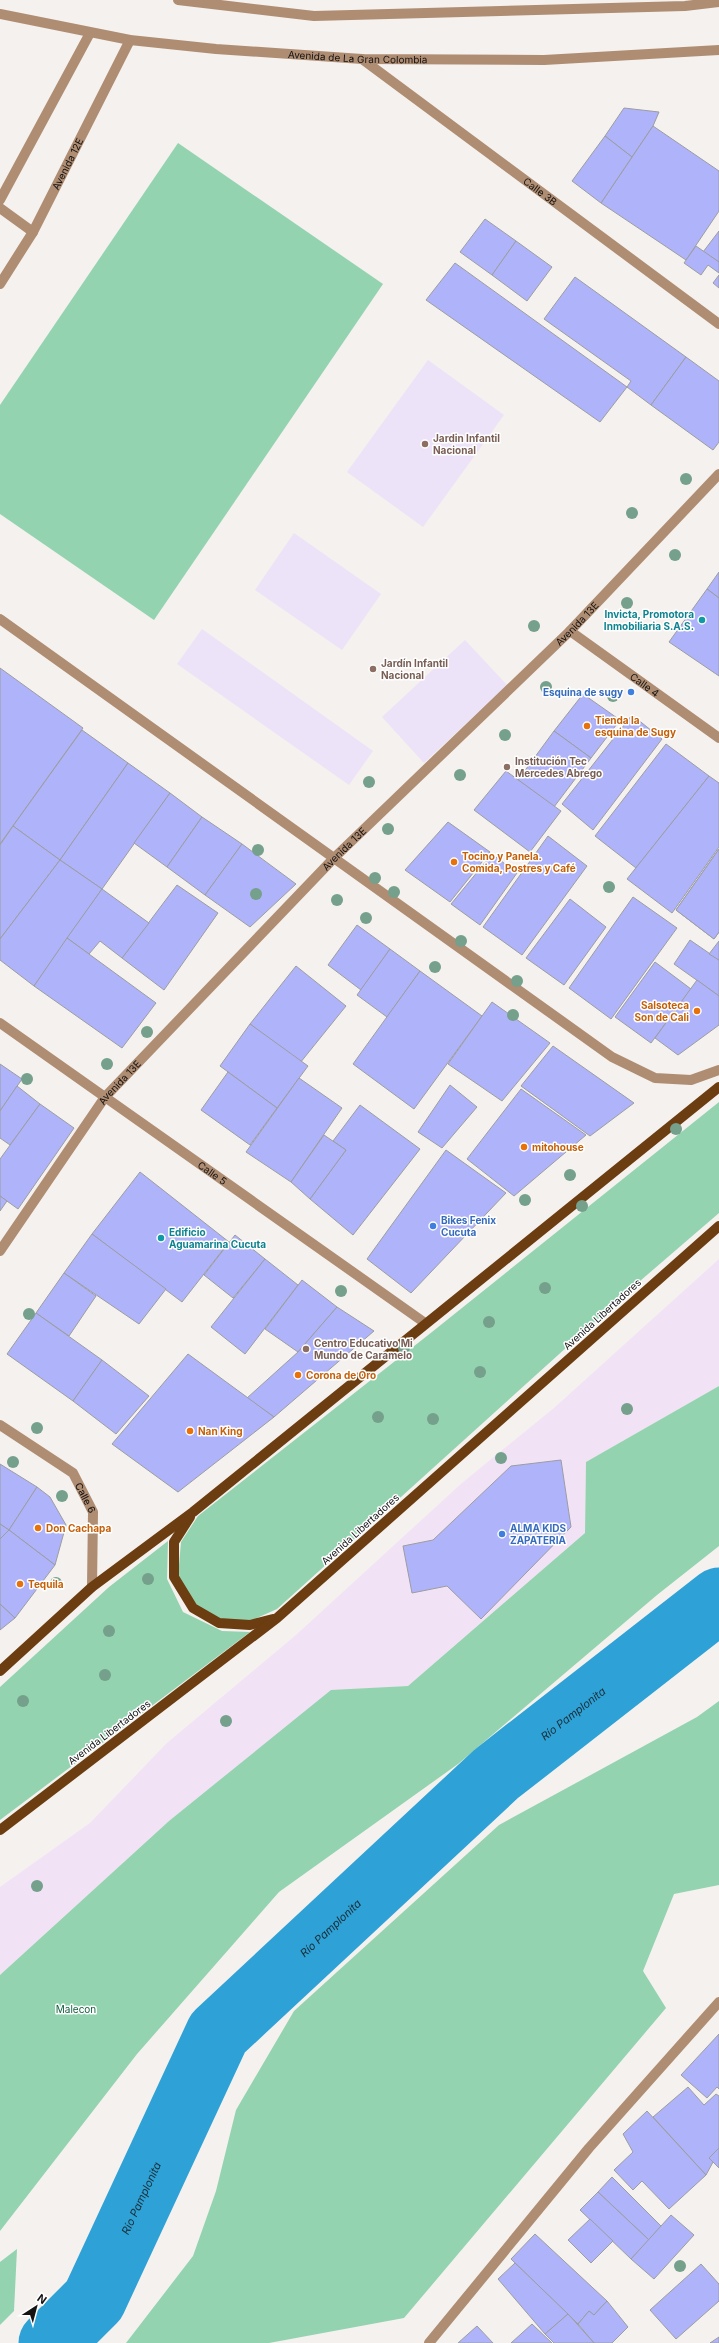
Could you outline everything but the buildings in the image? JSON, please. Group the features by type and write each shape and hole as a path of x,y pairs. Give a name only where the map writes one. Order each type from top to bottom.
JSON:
{"main road":[{"path":"0,1670 92,1587 193,1512 424,1323 719,1087"},
{"name":"Avenida Libertadores","path":"0,1830 277,1618 719,1226"},
{"path":"193,1512 174,1542 174,1577 193,1608 219,1623 250,1625 277,1618"}],"street":[{"path":"178,0 314,16 677,6 719,2"},
{"name":"Avenida de La Gran Colombia","path":"0,14 130,40 216,49 362,59 544,60 719,50"},
{"path":"0,200 90,33"},
{"name":"Avenida 12E","path":"0,284 33,232 130,40"},
{"name":"Calle 3B","path":"362,59 719,324"},
{"path":"0,208 33,232"},
{"name":"Avenida 13E","path":"0,1251 105,1097 335,857 570,631 719,474"},
{"path":"0,619 335,857 612,1057 655,1078 691,1080 719,1070"},
{"name":"Calle 4","path":"570,631 719,738"},
{"name":"Calle 5","path":"0,1023 424,1323"},
{"name":"Calle 6","path":"0,1425 73,1473 93,1512 92,1587"},
{"path":"429,2343 589,2148 719,2002"}],"shaded area":[{"name":"Jardin Infantil Nacional","path":"428,360 504,415 423,527 347,472"},
{"path":"294,533 381,594 342,650 255,590"},
{"path":"202,629 373,751 349,785 177,664"},
{"path":"465,640 507,685 424,763 382,717"},
{"path":"719,1259 719,1386 586,1462 585,1533 408,1686 331,1691 169,1821 0,1975 0,1887 90,1823 167,1743 296,1635 462,1483 554,1408"}],"green space":[{"path":"178,143 383,284 154,620 0,514 0,405"},
{"path":"719,1102 719,1213 640,1281 277,1609 248,1622 221,1620 198,1607 178,1577 181,1542 198,1516 432,1332"},
{"name":"Malecon","path":"719,1386 719,1546 657,1595 458,1764 279,1892 137,2054 0,2231 0,1975 169,1821 331,1690 408,1686 585,1533 586,1462"},
{"path":"168,1541 167,1579 183,1612 222,1631 250,1632 0,1820 0,1687 109,1587"},
{"path":"719,1701 719,1885 674,1894 643,1971 666,2008 404,2318 269,2343 126,2343 193,2256 216,2191 236,2110 294,2011 499,1825 697,1717"},
{"path":"17,2249 14,2311 0,2325 0,2262"}],"waterway":[{"name":"Río Pamplonita","path":"51,2343 94,2300 218,2033 496,1774 719,1600"}],"place":[{"name":"Jardin Infantil Nacional","path":"425,444"},
{"name":"Invicta, Promotora Inmobiliaria S.A.S.","path":"702,620"},
{"name":"Jardín Infantil Nacional","path":"373,669"},
{"name":"Esquina de sugy","path":"631,692"},
{"name":"Tienda la esquina de Sugy","path":"587,726"},
{"name":"Institución Tec Mercedes Abrego","path":"507,767"},
{"name":"Tocino y Panela. Comida, Postres y Café","path":"454,862"},
{"name":"Salsoteca Son de Cali","path":"697,1011"},
{"name":"mitohouse","path":"524,1147"},
{"name":"Bikes Fenix Cucuta","path":"433,1226"},
{"name":"Edificio Aguamarina Cucuta","path":"161,1238"},
{"name":"Centro Educativo Mi Mundo de Caramelo","path":"306,1349"},
{"name":"Corona de Oro","path":"298,1375"},
{"name":"Nan King","path":"190,1431"},
{"name":"Don Cachapa","path":"38,1528"},
{"name":"ALMA KIDS ZAPATERIA","path":"502,1534"},
{"name":"Tequila","path":"20,1584"}]}
